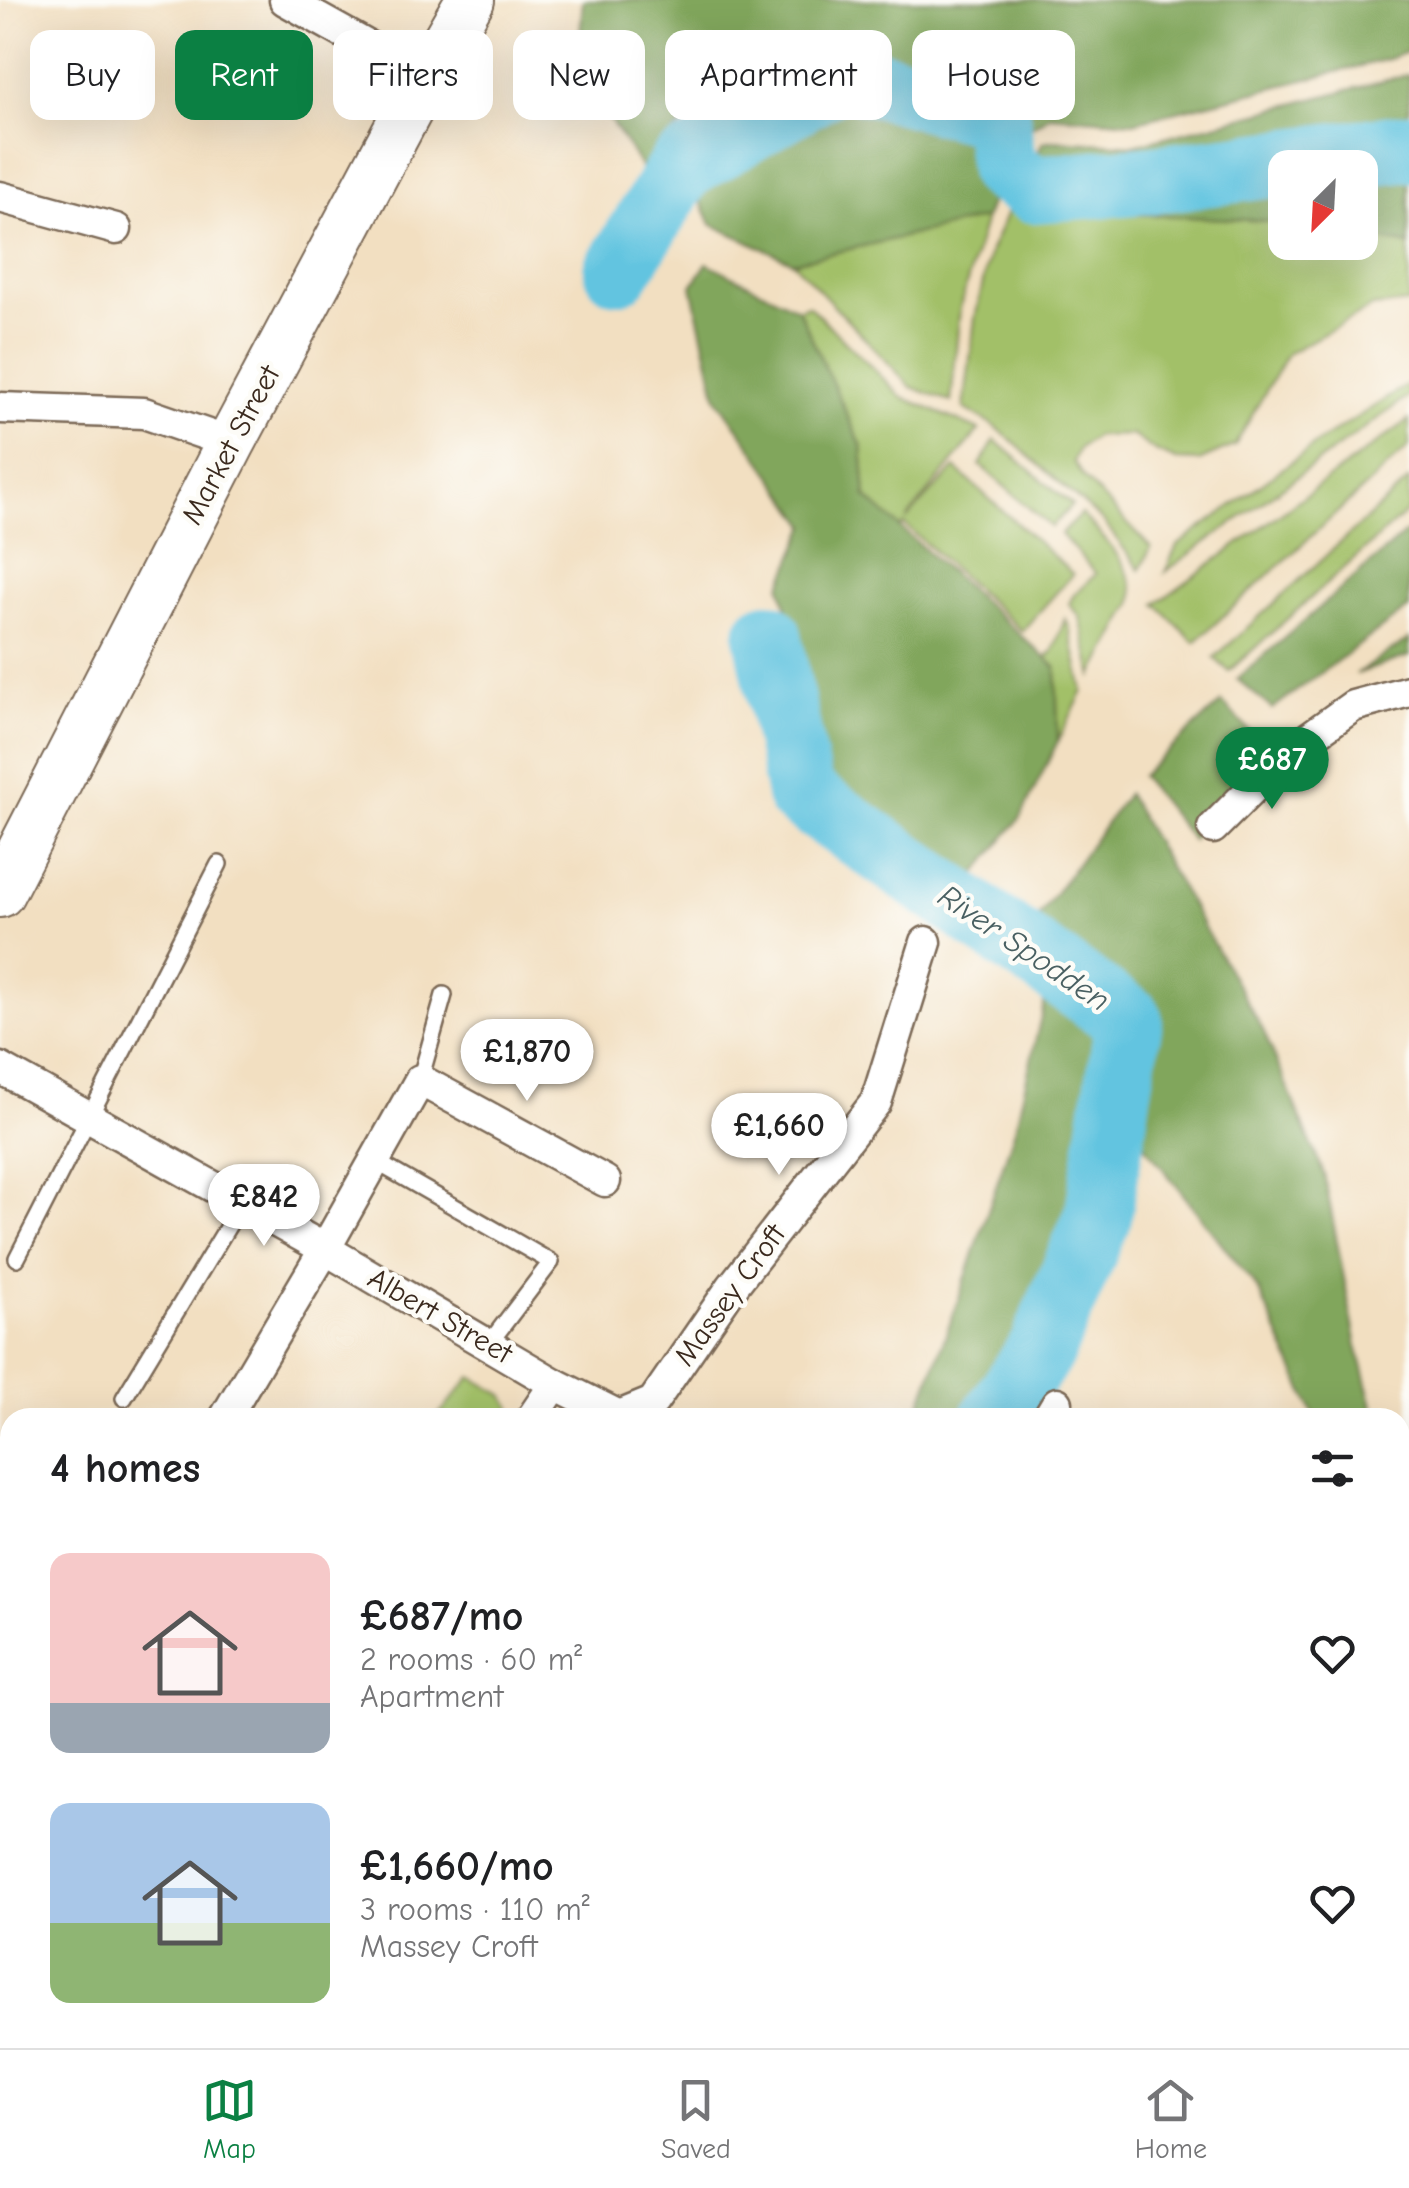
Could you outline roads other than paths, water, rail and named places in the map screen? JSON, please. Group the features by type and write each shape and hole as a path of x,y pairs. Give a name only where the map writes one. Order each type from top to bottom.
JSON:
{"main road":[{"name":"Market Street","path":"452,30 470,0"},
{"name":"Market Street","path":"0,893 402,120"}],"street":[{"path":"285,0 338,30"},
{"path":"0,197 116,229"},
{"path":"0,408 144,414 232,443"},
{"path":"1213,828 1289,752 1353,706 1409,691"},
{"name":"Massey Croft","path":"638,1408 653,1402 732,1288 876,1102 926,942"},
{"name":"Albert Street","path":"0,1068 603,1408"},
{"path":"231,1408 420,1080 605,1181"},
{"path":"539,1408 555,1384"}],"lane":[{"path":"18,1258 219,864"},
{"path":"420,1080 444,995"},
{"path":"375,1161 551,1262 488,1345"},
{"path":"124,1398 242,1203"}],"waterway":[{"name":"River Spodden","path":"618,270 681,168 842,74 996,115 1003,169 1033,189 1148,180 1409,147"},
{"name":"River Spodden","path":"768,636 800,794 1129,1020 1098,1217 1042,1349 1002,1408"}]}
